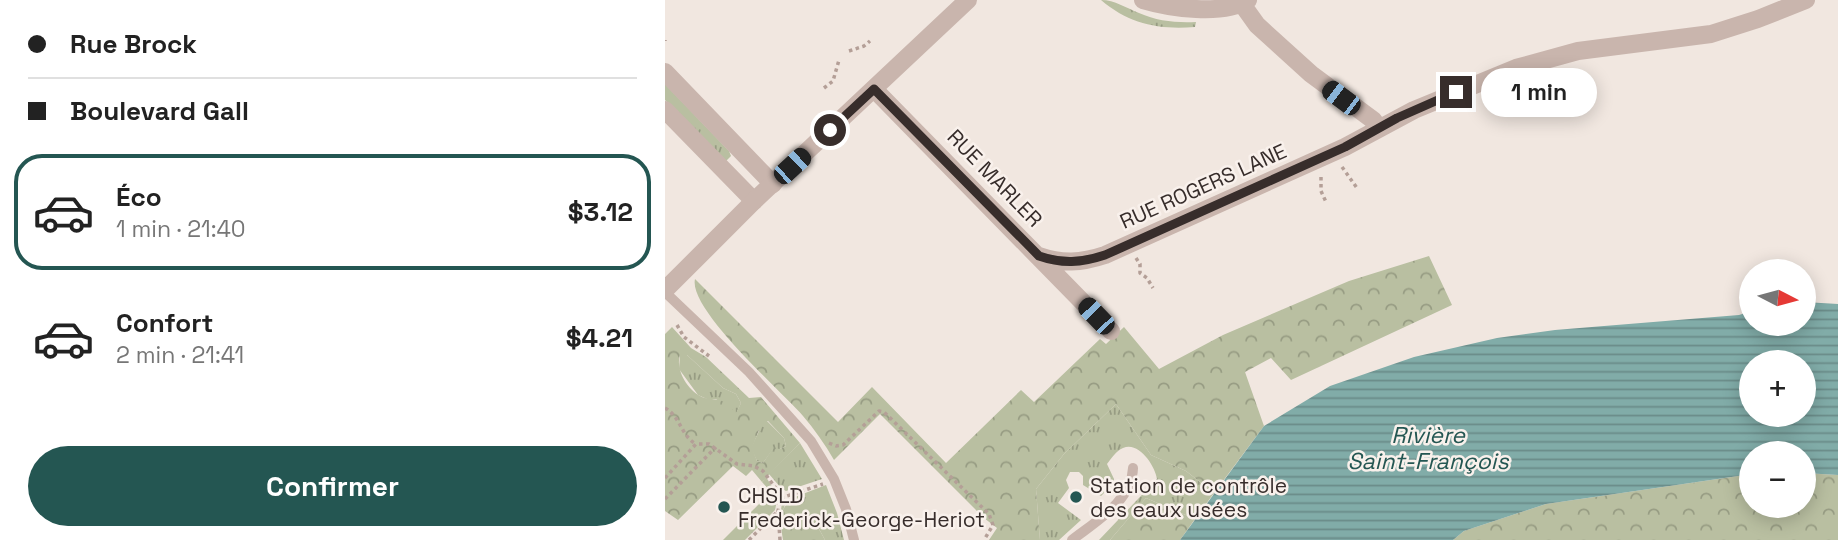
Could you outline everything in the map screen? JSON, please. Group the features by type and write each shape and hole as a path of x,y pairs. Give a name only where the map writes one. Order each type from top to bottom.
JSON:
{"street":[{"path":"1143,0 1185,8 1216,8 1245,2 1257,25 1311,74 1373,120 1379,128"},
{"name":"RUE ROGERS LANE","path":"1039,256 1066,263 1105,255 1345,147 1414,110 1534,62 1579,51 1698,37 1758,19 1806,0"},
{"path":"665,291 754,201 964,1"},
{"path":"665,72 773,184"},
{"name":"RUE MARLER","path":"874,89 1111,331"},
{"path":"665,110 754,201"}],"lane":[{"path":"665,291 749,372 811,441 835,479 854,540"},
{"path":"1072,540 1122,497 1131,484 1133,468"}],"path":[{"path":"849,51 870,41"},
{"path":"824,88 833,80 839,60"},
{"path":"1341,165 1357,188"},
{"path":"1321,174 1321,191 1326,202"},
{"path":"1136,257 1140,264 1140,273 1153,288"},
{"path":"665,408 678,418 690,440 696,444 709,444 737,464 754,466 763,471 783,498"},
{"path":"823,435 830,444 840,446 879,411 884,412 992,517 993,525 984,540"},
{"path":"665,478 696,444"},
{"path":"665,499 716,447"},
{"path":"778,539 778,503 783,498 825,483"},
{"path":"749,540 778,511"}],"green space":[{"path":"1101,0 1160,20 1196,22 1195,27 1145,24 1122,15"},
{"path":"665,84 729,151 731,156 726,161 665,100"},
{"path":"1429,256 1452,305 1291,380 1271,358 1245,372 1264,426 1214,493 1186,471 1151,455 1116,404 1064,454 1036,489 1040,540 989,540 997,528 880,414 834,460 803,416 720,329 697,292 695,279 838,422 872,387 946,463 1021,390 1034,402 1100,339 1106,344 1124,327 1159,369 1223,335 1349,281"},
{"path":"672,327 691,348 706,357 749,398 761,397 800,443 762,482 752,470 746,476 733,466 678,520 665,511 665,334","holes":["680,355 687,355 723,388 736,394 741,403 736,413 724,402 702,397 692,390 681,373","759,421 768,421 784,438 786,446 773,448 763,463 757,461 752,448 759,430"]},
{"path":"680,355 687,355 723,388 736,394 741,403 736,414 716,399 698,395 679,369"},
{"path":"1116,404 1151,455 1186,471 1214,493 1195,519 1146,498 1110,540 1099,540 1157,479 1150,462 1140,451 1123,448 1107,464 1114,479 1113,484 1101,496 1083,485 1083,476 1079,472 1070,472 1066,480 1069,488 1058,503 1081,520 1059,540 1040,540 1036,489 1064,454"},
{"path":"759,421 767,421 784,438 786,446 773,449 763,463 757,461 751,448 759,431"},
{"path":"800,443 822,479 786,491 769,474"},
{"path":"1816,474 1838,475 1838,540 1453,540 1464,531 1546,504 1739,476 1739,518 1816,518"},
{"path":"766,477 778,496 775,510 745,540 723,540 771,492 762,482"},
{"path":"826,485 844,540 825,540 818,527 785,505 780,518 782,502"},
{"path":"1146,498 1195,519 1180,540 1110,540"},
{"path":"790,502 806,512 825,540 783,540 782,514"}],"water":[{"name":"Rivière Saint-François","path":"1817,303 1838,304 1838,475 1816,474 1816,441 1739,441 1739,476 1546,504 1464,531 1453,540 1180,540 1264,426 1330,386 1414,357 1497,338 1555,330 1739,315 1739,336 1817,336"}],"place":[{"name":"Station de contrôle des eaux usées","path":"1076,497"},
{"name":"CHSLD Frederick-George-Heriot","path":"724,507"}],"route":[{"path":"830,130 874,89 1039,256 1066,263 1105,255 1345,147 1397,118 1456,92"}]}
